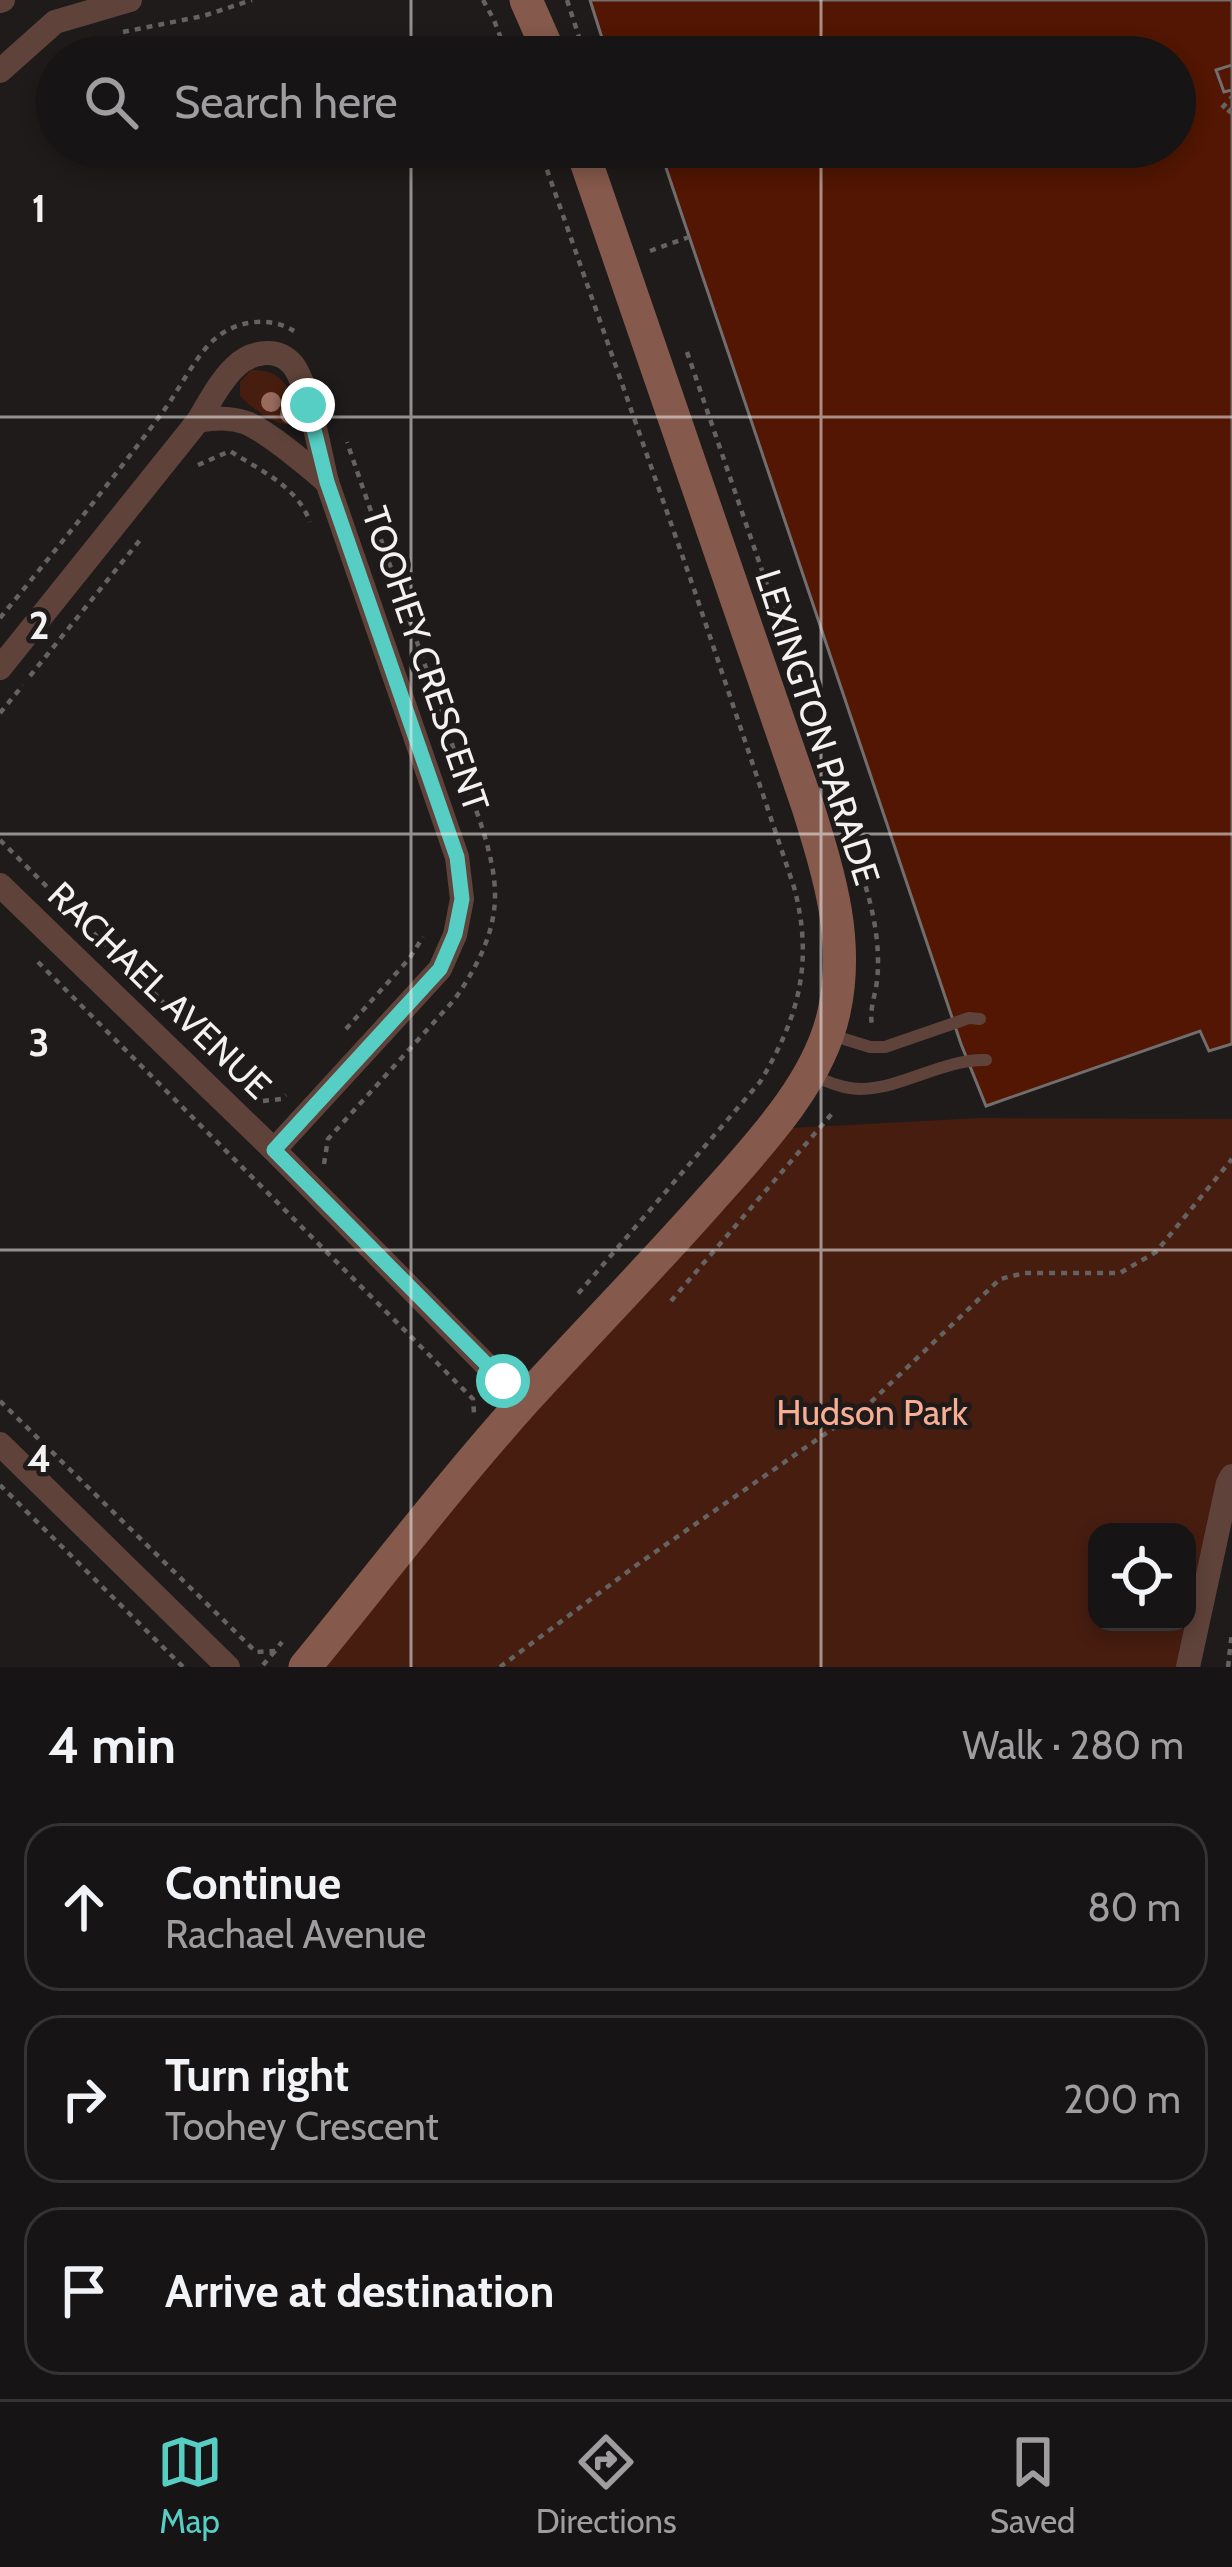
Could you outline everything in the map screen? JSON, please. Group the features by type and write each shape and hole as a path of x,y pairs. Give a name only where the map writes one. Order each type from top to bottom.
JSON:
{"main road":[{"path":"526,0 547,36"},
{"name":"LEXINGTON PARADE","path":"290,1659 772,1129 818,1058 834,1015 840,931 832,886 588,168"}],"street":[{"path":"39,36 55,22 130,0"},
{"path":"0,71 36,39"},
{"name":"TOOHEY CRESCENT","path":"0,668 198,421 230,370 247,356 263,352 292,364 327,482 457,857 462,899 455,934 440,969 274,1150"},
{"name":"TOOHEY CRESCENT","path":"198,421 220,417 248,424 327,482"},
{"name":"RACHAEL AVENUE","path":"0,885 274,1150 524,1402"},
{"path":"0,1444 228,1667"},
{"path":"1189,1667 1232,1477"}],"lane":[{"path":"827,1034 885,1047 969,1018 980,1019"},
{"path":"807,1074 861,1089 966,1059 986,1060"}],"path":[{"path":"110,34 203,16 252,0"},
{"path":"483,0 500,36"},
{"path":"566,36 567,0"},
{"path":"1227,110 1232,97"},
{"path":"546,168 800,910 804,951 793,1017 760,1082 573,1299"},
{"path":"650,250 689,237"},
{"path":"0,618 159,418 216,337 267,320 288,326 304,338"},
{"path":"324,1166 328,1139 472,973 490,933 495,898 493,869 469,794 345,434"},
{"path":"186,480 200,463 230,451 289,489 304,505 315,535"},
{"path":"0,713 145,534"},
{"path":"0,840 193,1032"},
{"path":"344,1031 423,938"},
{"path":"33,957 473,1399 474,1416"},
{"path":"261,1102 286,1095"},
{"path":"670,1301 835,1110"},
{"path":"716,1133 724,1140"},
{"path":"500,1667 638,1564 871,1402 1000,1279 1024,1273 1120,1273 1156,1252 1232,1159"},
{"path":"0,1401 256,1652 290,1659"},
{"path":"0,1485 184,1667"},
{"path":"1228,1667 1232,1632"},
{"path":"289,1635 290,1659"},
{"path":"263,1665 290,1659"}],"green space":[{"path":"251,370 268,372 285,384 298,406 294,425 272,420 240,396 240,382"},
{"name":"Hudson Park","path":"980,1118 1232,1119 1232,1476 1188,1667 305,1667 772,1129"}],"building":[{"path":"590,0 1232,0 1232,1044 1209,1051 1200,1031 986,1106 961,1044 666,168 1196,168 1196,36 601,36"},
{"path":"1232,65 1232,90 1224,92 1216,70"}],"route":[{"path":"308,405 327,482 457,857 462,899 455,934 440,969 274,1150 503,1381"}]}
